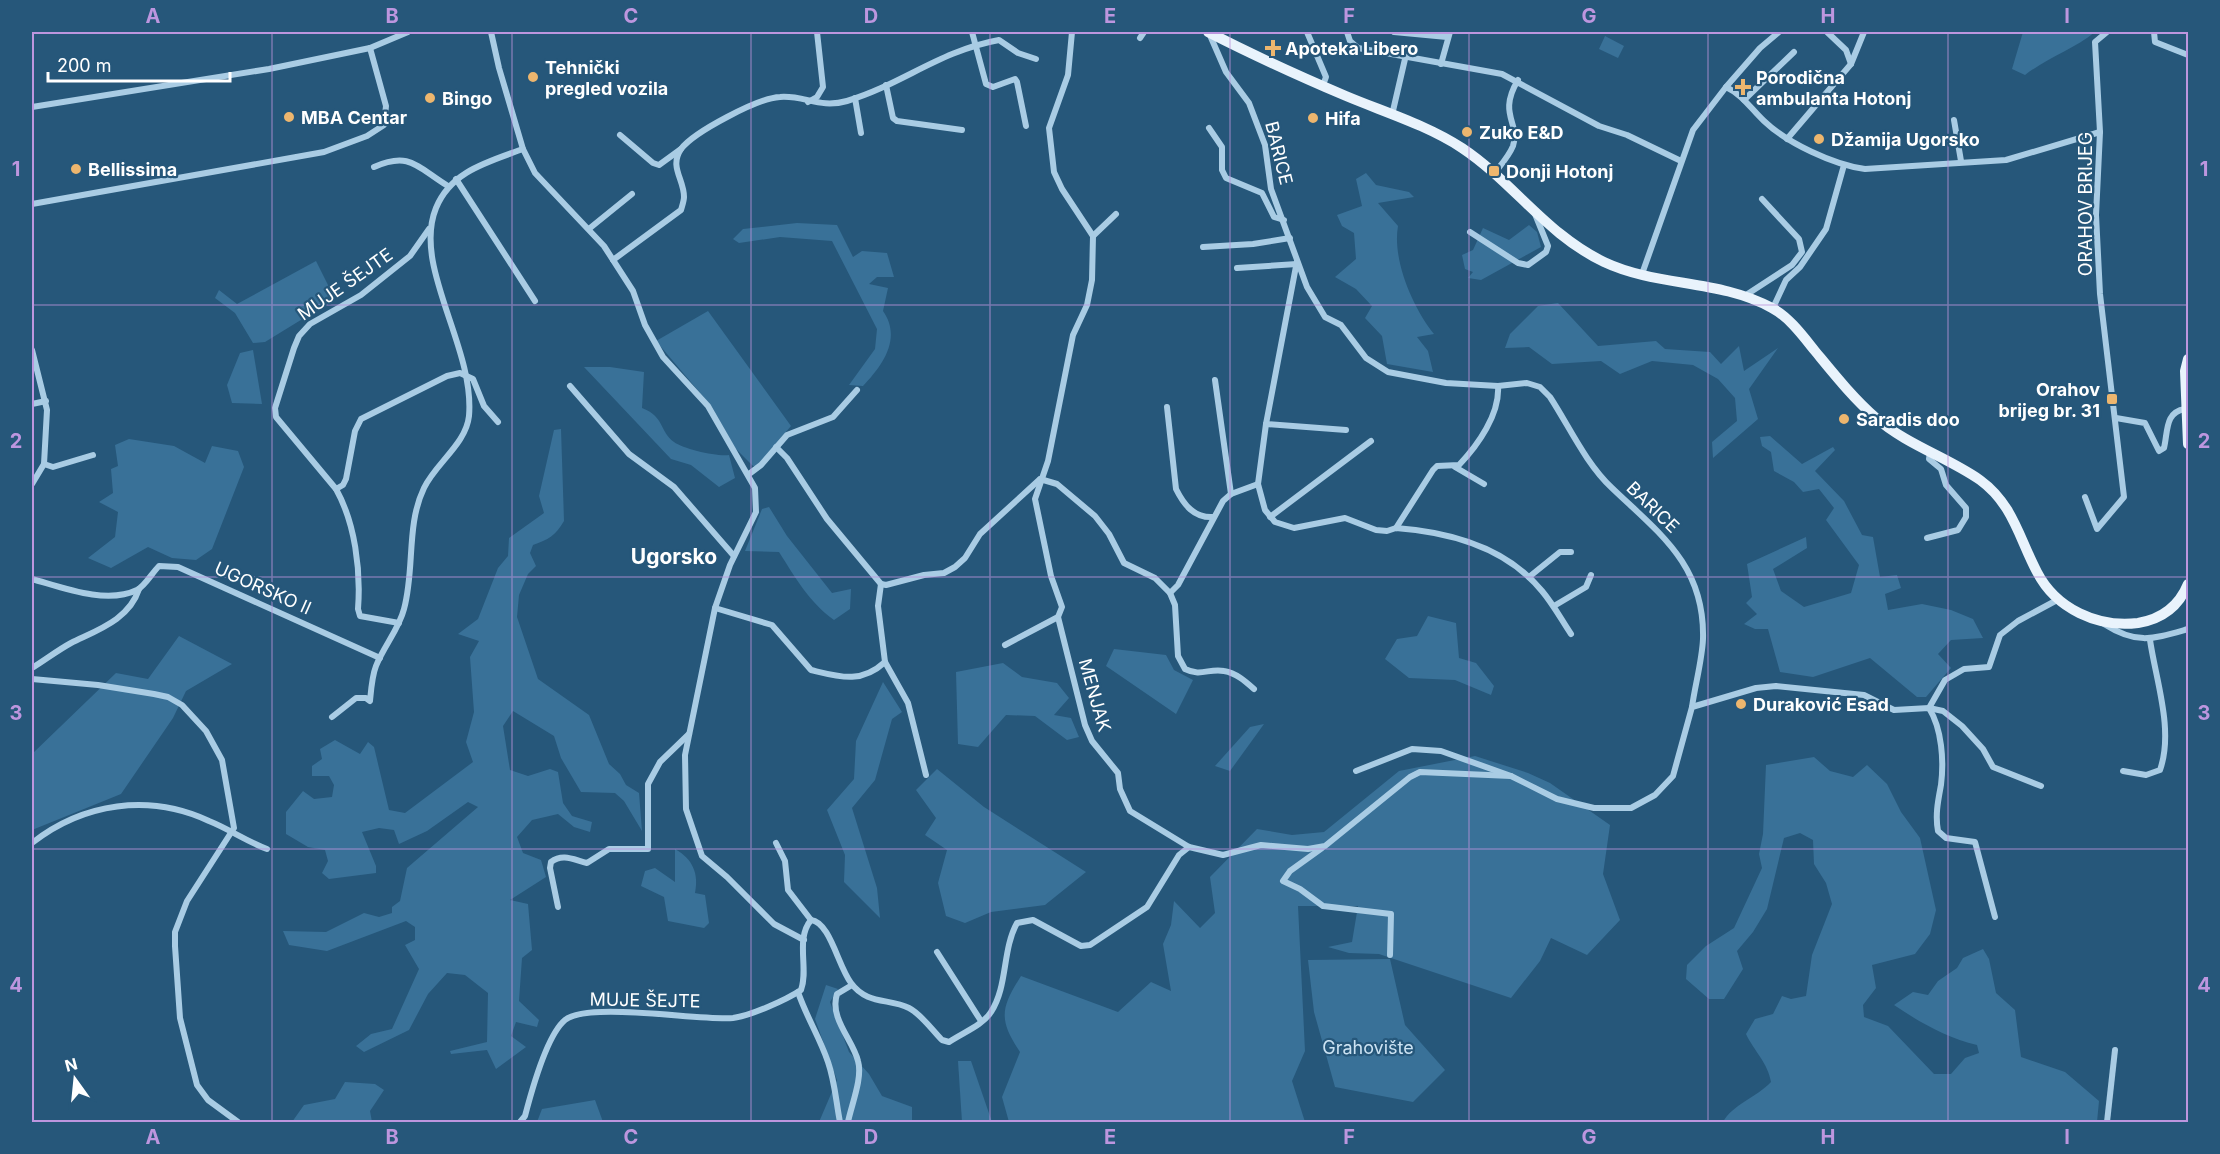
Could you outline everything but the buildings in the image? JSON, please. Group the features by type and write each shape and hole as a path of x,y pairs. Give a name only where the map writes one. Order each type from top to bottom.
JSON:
{"main road":[{"path":"1208,32 1463,149 1494,174 1535,214 1576,246 1604,262 1642,274 1716,287 1746,295 1773,308 1799,331 1851,393 1877,419 1908,441 1968,472 2002,500 2015,520 2038,576 2059,599 2076,612 2101,622 2128,624 2161,617 2170,610 2188,584"},
{"path":"2188,358 2185,370 2188,444"}],"street":[{"path":"32,107 269,69 370,48 408,32"},
{"path":"491,32 523,149 543,182 590,228 614,260 633,291 645,325 663,357 708,406 755,488 756,512 734,556 715,608 689,734 685,764 686,809 702,856 728,877 774,924 804,940"},
{"path":"807,102 817,97 824,87 817,32"},
{"path":"972,32 989,87 1014,79 1017,82 1026,126"},
{"path":"1072,32 1068,75 1049,128 1054,172 1062,189 1093,237 1116,214"},
{"name":"BARICE","path":"1208,32 1226,72 1249,103 1265,145 1271,189 1307,287 1325,317 1341,325 1366,358 1378,368 1388,372 1446,383 1498,386 1527,383 1540,387 1550,397 1611,488 1664,536 1681,558 1696,594 1703,639 1692,707"},
{"path":"1307,32 1326,77 1323,86"},
{"path":"1347,32 1350,40 1358,48 1489,71 1518,80 1599,126 1627,135 1681,161"},
{"path":"1394,32 1448,34 1441,64"},
{"path":"1642,274 1697,122 1760,48 1779,32"},
{"path":"1827,32 1846,50 1851,64"},
{"path":"1787,139 1851,64 1859,50 1864,32"},
{"name":"ORAHOV BRIJEG","path":"2085,497 2097,529 2123,502 2116,418 2100,294 2096,215 2100,132 2099,91 2094,50 2095,42 2107,32"},
{"path":"2154,32 2155,42 2188,55"},
{"path":"620,135 653,163 659,165 702,132 768,99 790,97 807,102 834,104 886,85 933,60 976,44 999,40 1018,53 1036,59"},
{"path":"32,204 324,152 368,136 384,125 387,113 370,48"},
{"path":"1744,100 1794,52"},
{"path":"1392,115 1405,58"},
{"path":"1494,174 1513,146 1513,131 1507,111 1511,92 1518,80"},
{"path":"886,85 893,118 897,122 962,130"},
{"path":"1726,87 1787,139 1844,165 1865,170 2013,158 2100,132"},
{"path":"855,98 861,133"},
{"path":"1954,120 1961,161"},
{"name":"BARICE","path":"1209,128 1222,147 1222,170 1226,178 1262,193 1274,217 1284,220"},
{"name":"MUJE ŠEJTE","path":"399,623 360,616 355,548 342,500 336,489 276,417 275,408 299,336 310,324 361,295 410,256 430,228 448,186 456,179 476,167 523,149"},
{"path":"614,260 681,210 684,197 675,164 681,149"},
{"path":"374,167 393,158 404,158 448,186"},
{"path":"1773,308 1786,280 1800,267 1826,229 1844,165"},
{"path":"456,179 534,301"},
{"path":"590,228 632,194"},
{"path":"1746,295 1792,265 1802,252 1799,239 1762,199"},
{"path":"1470,232 1518,263 1528,265 1546,252 1548,246 1535,214"},
{"path":"333,717 356,698 361,697 370,701 375,667 399,623 407,592 418,505 425,487 468,425 468,375 438,284 430,228"},
{"name":"MENJAK","path":"1093,237 1092,280 1087,305 1073,335 1048,461 1035,499 1051,576 1062,607 1058,617 1092,741 1118,774 1120,789 1130,811 1189,848"},
{"path":"1203,247 1254,244 1290,238"},
{"path":"1238,268 1297,262 1266,424 1258,484 1270,517 1283,527 1294,528 1346,518 1376,530 1388,531 1396,528 1452,536 1500,555 1529,577 1554,606 1570,634"},
{"path":"32,350 46,401 44,464 32,484"},
{"path":"336,489 343,485 346,479 355,431 361,419 447,376 468,375 473,379 487,411 498,422"},
{"path":"1215,380 1219,426 1231,494"},
{"path":"570,386 629,454 674,487 734,556"},
{"path":"1455,467 1476,447 1489,421 1498,395 1498,386"},
{"path":"749,474 761,465 787,435 833,417 857,390"},
{"path":"32,404 46,401"},
{"path":"1167,407 1176,489 1181,499 1195,513 1203,518 1213,517"},
{"path":"2116,418 2145,423 2159,451 2164,448 2170,416 2175,411 2185,409"},
{"path":"1266,424 1346,430"},
{"path":"1270,517 1371,441"},
{"path":"776,447 787,458 827,519 881,584 878,606 885,662 908,703 926,775"},
{"path":"1927,538 1958,530 1966,517 1966,508 1946,485 1941,469 1929,459 1930,452"},
{"path":"44,464 53,467 93,455"},
{"path":"1396,528 1437,466 1455,467 1484,484"},
{"path":"1040,479 1057,484 1095,516 1109,534 1124,563 1155,578 1170,593 1175,605 1178,656 1185,669 1199,674 1223,670 1239,676 1254,689"},
{"name":"MENJAK","path":"881,584 892,585 924,575 944,573 955,567 965,558 980,534 1040,479"},
{"path":"1170,593 1178,585 1213,517 1231,494 1258,484"},
{"path":"1529,577 1560,552 1571,552"},
{"name":"UGORSKO II","path":"32,668 70,643 109,626 137,596 139,589 159,566 178,567 380,658"},
{"path":"1554,606 1586,587 1591,575"},
{"path":"32,579 84,594 128,593 139,589"},
{"path":"1995,917 1975,843 1946,837 1938,831 1936,812 1942,768 1941,747 1929,708 1945,680 1964,669 1989,667 2000,635 2018,621 2059,599"},
{"path":"715,608 763,620 772,625 811,670 863,677 873,674 885,662"},
{"path":"1005,645 1058,617"},
{"path":"2101,622 2119,634 2150,640 2188,629"},
{"path":"2123,771 2146,775 2160,770 2164,758 2165,729 2150,640"},
{"path":"32,679 98,685 168,698 182,705 206,731 222,760 233,818 232,835 187,901 175,932 175,946 180,1018 197,1085 208,1100 238,1122"},
{"path":"1356,771 1412,749 1441,751 1511,776 1557,799 1594,808 1631,808 1655,795 1673,776 1692,707 1756,688 1776,686 1864,695 1894,710 1929,708 1943,711 1962,726 1983,749 1994,767 2041,786"},
{"path":"558,908 550,868 551,862 557,857 564,856 587,863 609,849 648,849 648,784 660,762 689,734"},
{"path":"1390,955 1391,914 1323,906 1300,889 1283,881 1290,871 1325,846 1410,777 1420,772 1511,776"},
{"path":"32,843 51,828 104,807 123,804 192,814 232,835 267,849"},
{"path":"776,843 785,861 788,890 811,920 818,921 825,927 836,959 852,985 874,1001 909,1008 946,1042 981,1021 991,1011 1006,966 1010,937 1017,923 1033,920 1081,946 1090,945 1147,907 1179,855 1189,848 1223,855 1261,845 1308,849 1325,846"},
{"path":"811,920 804,940 804,983 798,992 808,1021 827,1059 837,1094 840,1122"},
{"path":"937,952 981,1021"},
{"path":"848,1122 859,1062 838,1016 835,1000 837,994 852,985"},
{"name":"MUJE ŠEJTE","path":"520,1122 525,1116 555,1032 566,1019 579,1013 652,1013 740,1017 798,992"},
{"path":"2107,1122 2115,1050"}],"green space":[{"path":"2023,32 2095,32 2025,75 2012,69"},
{"path":"1605,36 1624,46 1618,58 1599,49"},
{"path":"1366,173 1376,185 1409,192 1414,197 1378,203 1398,226 1398,254 1406,283 1419,311 1434,334 1417,337 1428,351 1433,372 1387,364 1382,336 1365,318 1372,306 1356,289 1335,277 1356,259 1354,233 1342,226 1337,215 1362,206 1356,179"},
{"path":"797,223 837,225 853,257 862,251 887,253 894,277 877,277 869,284 888,288 883,311 891,331 890,341 883,360 863,386 849,385 875,349 877,329 832,241 780,237 739,243 733,239 743,229"},
{"path":"1529,225 1537,232 1541,247 1481,280 1468,278 1473,272 1465,269 1462,255 1473,250 1483,228 1509,240"},
{"path":"316,261 335,299 265,342 253,343 235,313 215,298 219,290 237,304"},
{"path":"1558,303 1598,346 1656,341 1665,349 1710,352 1721,364 1739,346 1744,371 1778,348 1749,389 1758,419 1713,458 1712,442 1737,421 1735,398 1718,379 1693,365 1652,361 1620,374 1601,361 1552,364 1529,347 1505,348 1510,334 1538,306"},
{"path":"708,311 791,426 757,466 753,466 735,448 712,407 656,341"},
{"path":"253,350 262,404 232,403 227,385 240,353"},
{"path":"584,367 610,367 644,372 642,408 655,416 669,438 678,445 709,454 729,455 735,478 719,487 691,465 671,459"},
{"path":"561,429 564,521 551,536 533,545 530,553 536,566 528,574 519,595 517,617 538,679 589,715 609,764 620,774 626,785 639,793 642,831 624,801 615,793 581,792 561,758 554,736 513,711 503,726 510,770 528,776 550,769 558,772 563,803 572,816 592,822 590,832 574,827 558,814 532,820 517,837 523,853 541,860 546,877 510,900 528,904 532,950 522,958 519,1001 539,1020 537,1027 516,1022 511,1036 526,1047 496,1069 487,1050 451,1054 450,1051 487,1042 488,993 465,975 447,973 428,994 409,1030 364,1052 356,1046 371,1034 392,1029 419,969 405,945 415,940 415,927 406,921 327,951 289,945 283,931 326,932 364,913 379,917 392,913 392,907 400,901 407,868 478,807 468,802 427,831 399,844 394,830 379,828 362,832 376,866 376,873 329,879 322,873 328,861 325,850 308,847 286,834 286,812 303,791 314,799 332,797 334,785 329,776 312,776 312,766 322,759 320,749 335,740 360,754 368,742 374,747 389,810 405,813 473,762 466,742 474,712 470,657 479,641 458,634 478,619 498,568 508,556 509,538 544,513 539,496 554,430"},
{"path":"1770,436 1802,464 1833,447 1835,450 1815,471 1844,501 1862,535 1873,537 1880,577 1897,575 1901,588 1885,594 1888,610 1922,604 1951,610 1973,619 1983,638 1951,640 1938,654 1951,668 1926,697 1917,697 1870,658 1813,677 1780,672 1768,629 1755,629 1744,624 1757,614 1746,603 1752,597 1747,564 1806,537 1807,548 1773,569 1781,591 1804,607 1851,593 1859,565 1826,520 1834,508 1819,489 1803,492 1794,482 1774,471 1771,452 1762,446 1760,437"},
{"path":"129,439 174,446 205,463 212,446 238,451 244,467 212,549 196,560 172,558 148,547 111,568 88,558 115,537 118,512 99,502 113,493 111,469 118,466 115,445"},
{"path":"769,507 787,536 832,593 851,589 850,609 834,620 810,597 779,552 745,551 762,509"},
{"path":"1428,616 1456,623 1459,658 1476,663 1494,686 1491,695 1455,680 1409,678 1385,659 1397,639 1417,636"},
{"path":"179,636 232,664 186,691 173,718 121,794 32,830 32,754 116,673 148,679"},
{"path":"1114,649 1166,655 1174,670 1193,680 1176,714 1106,666"},
{"path":"1003,663 1022,677 1057,683 1069,698 1054,715 1071,718 1079,737 1067,740 1035,716 1006,715 978,747 958,744 956,672"},
{"path":"883,682 902,712 892,719 875,780 852,808 877,888 880,918 844,882 845,855 827,810 854,779 856,741"},
{"path":"1264,724 1230,771 1215,766 1250,727"},
{"path":"1475,756 1528,773 1550,783 1610,825 1603,874 1620,920 1587,955 1551,938 1540,961 1511,998 1379,954 1349,953 1328,947 1352,942 1358,906 1298,906 1305,1051 1292,1081 1305,1122 1009,1122 1002,1097 1020,1052 1008,1031 1005,1014 1009,997 1021,976 1118,1012 1151,982 1171,991 1163,944 1171,925 1174,901 1200,928 1215,913 1210,877 1257,829 1292,835 1324,832 1399,771"},
{"path":"1814,757 1830,771 1853,777 1867,765 1887,784 1901,812 1920,838 1936,910 1930,934 1915,954 1872,965 1876,988 1863,1005 1864,1017 1888,1026 1934,1074 1951,1074 1965,1058 1979,1053 1977,1045 1934,1029 1894,1005 1913,992 1928,995 1938,981 1957,968 1963,958 1983,949 1989,959 1996,993 2015,1010 2021,1057 2065,1072 2099,1101 2097,1122 1723,1122 1738,1106 1771,1082 1764,1063 1746,1034 1755,1019 1773,1014 1782,996 1791,999 1806,996 1812,955 1832,904 1826,883 1814,864 1813,840 1800,833 1784,838 1767,909 1753,932 1737,951 1743,969 1724,999 1709,999 1686,979 1687,965 1706,946 1734,928 1762,868 1759,854 1763,834 1766,765"},
{"path":"937,769 984,807 1086,872 1045,905 991,912 965,923 946,916 938,883 947,850 925,835 936,818 916,790"},
{"path":"675,849 686,857 693,868 696,880 695,893 705,895 709,923 704,928 668,921 664,897 641,886 645,871 655,868 675,882"},
{"name":"Grahovište","path":"1390,959 1405,1025 1445,1070 1413,1102 1335,1087 1314,1012 1308,960"},
{"path":"826,985 838,989 830,1002 849,1052 869,1074 882,1096 912,1107 912,1122 819,1122 837,1080 815,1019"},
{"path":"958,1061 971,1061 992,1122 962,1122"},
{"path":"345,1082 375,1084 384,1090 370,1111 372,1122 292,1122 304,1105 335,1099"},
{"path":"595,1100 603,1122 537,1122 542,1109"}],"place":[{"name":"Apoteka Libero","path":"1273,48"},
{"name":"Tehnički pregled vozila","path":"533,77"},
{"name":"Porodična ambulanta Hotonj","path":"1743,87"},
{"name":"Bingo","path":"430,98"},
{"name":"MBA Centar","path":"289,117"},
{"name":"Hifa","path":"1313,118"},
{"name":"Zuko E&D","path":"1467,132"},
{"name":"Džamija Ugorsko","path":"1819,139"},
{"name":"Bellissima","path":"76,169"},
{"name":"Donji Hotonj","path":"1494,171"},
{"name":"Orahov brijeg br. 31","path":"2112,399"},
{"name":"Saradis doo","path":"1844,419"},
{"name":"Duraković Esad","path":"1741,704"}],"district":[{"name":"Ugorsko","path":"674,556"}]}
